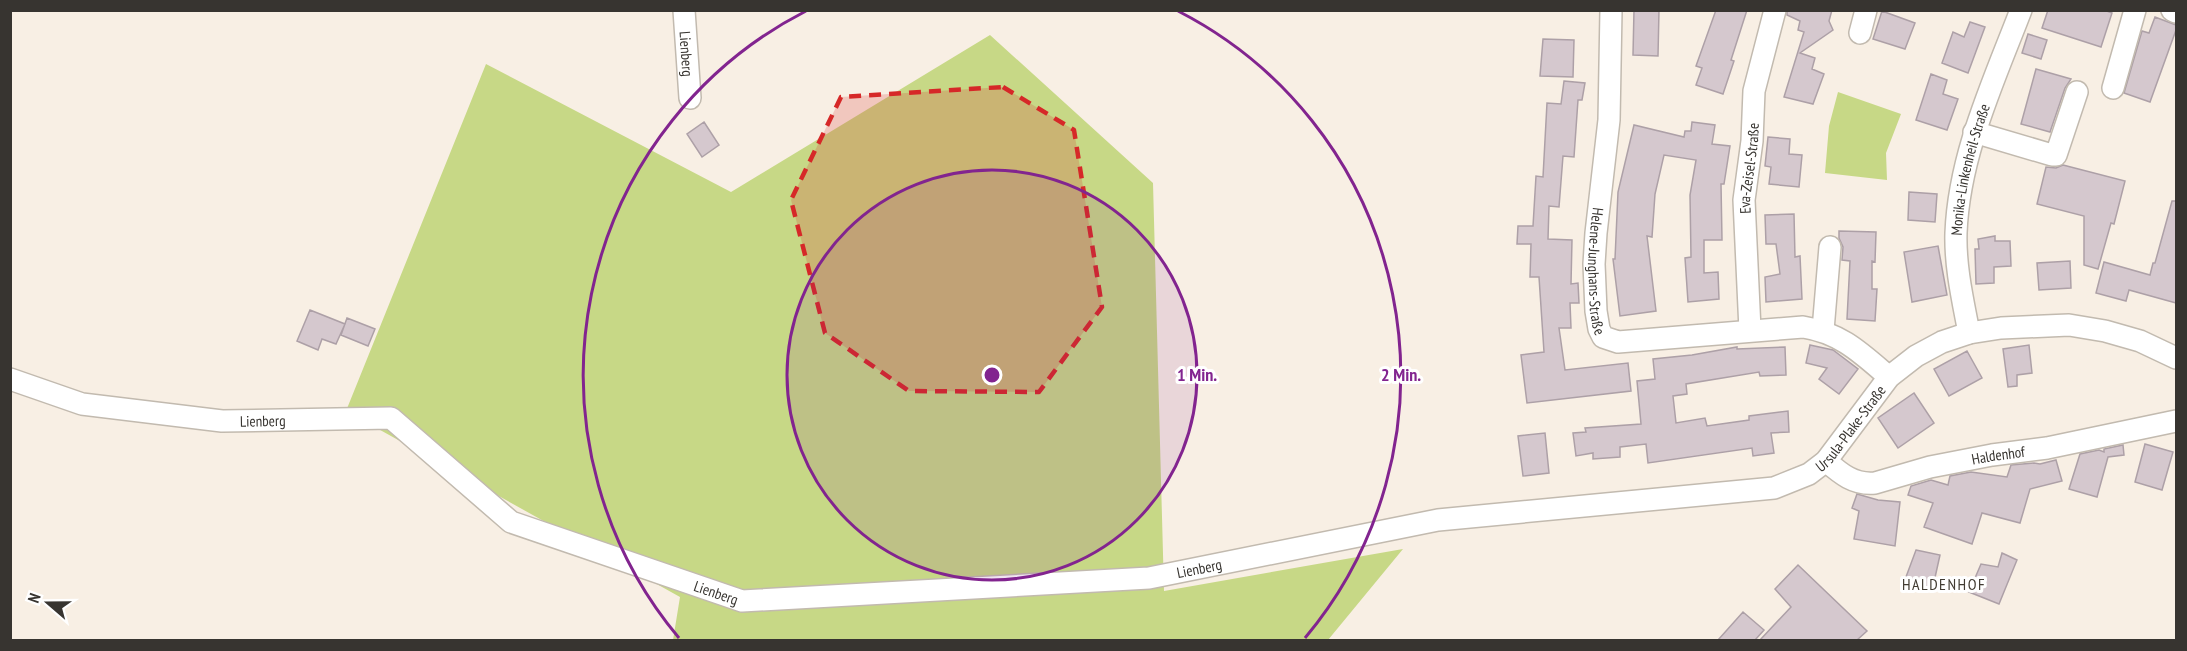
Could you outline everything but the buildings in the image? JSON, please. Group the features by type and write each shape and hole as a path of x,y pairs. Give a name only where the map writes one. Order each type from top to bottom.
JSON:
{"street":[{"name":"Lienberg","path":"684,10 690,98"},
{"name":"Helene-Junghans-Straße","path":"1611,10 1608,74 1609,120 1594,264 1599,329 1603,337 1618,342 1803,327 1823,330 1855,349 1889,377"},
{"name":"Eva-Zeisel-Straße","path":"1750,330 1744,200 1752,141 1754,92 1775,10"},
{"path":"1860,33 1866,10"},
{"name":"Monika-Linkenheil-Straße","path":"1969,333 1956,233 1963,176 1974,132 2021,10"},
{"path":"2112,88 2135,10"},
{"path":"2172,10 2176,12"},
{"path":"1974,132 2056,155 2077,92"},
{"path":"1823,330 1830,247"},
{"name":"Ursula-Plake-Straße","path":"1506,515 1773,488 1809,474 1826,461 1889,377 1916,356 1942,342 1969,333 2001,328 2068,325 2123,336 2176,358"},
{"name":"Lienberg","path":"10,379 82,404 222,421 391,418 511,522 742,601 1149,578 1438,520 1506,515"},
{"name":"Haldenhof","path":"1826,461 1847,478 1875,483 1930,467 1992,455 2047,448 2176,421"}],"highlighted area":[{"path":"1003,87 1074,130 1102,307 1039,392 909,391 825,333 791,200 841,97"}],"green space":[{"path":"990,35 1153,183 1164,591 1403,549 1328,640 673,640 680,597 346,411 486,64 731,192"},
{"path":"1838,92 1901,114 1886,153 1887,180 1825,173 1829,126"}],"district":[{"name":"HALDENHOF","path":"1944,584"}]}
